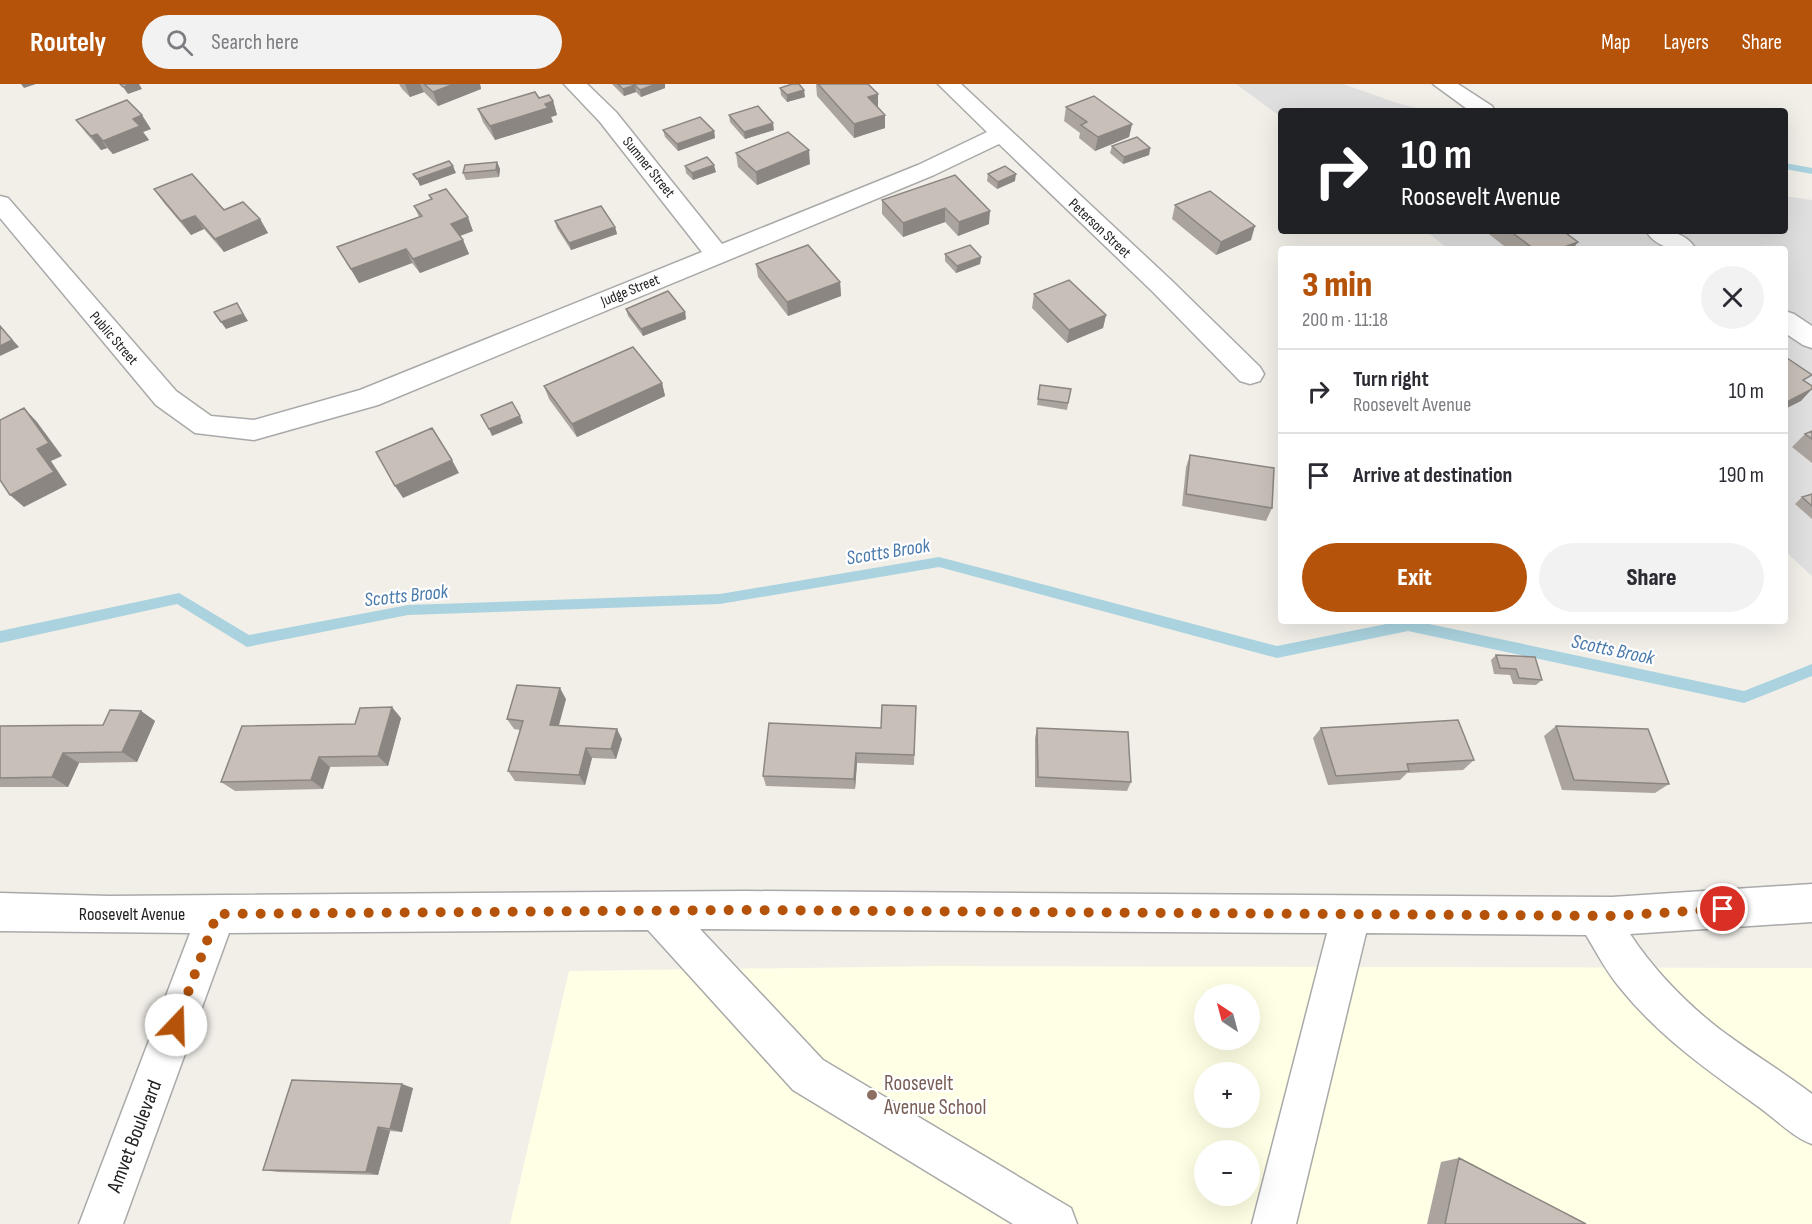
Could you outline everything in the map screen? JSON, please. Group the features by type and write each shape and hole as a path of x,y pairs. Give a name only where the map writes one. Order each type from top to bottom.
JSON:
{"street":[{"name":"Sumner Street","path":"575,84 608,117 717,255"},
{"name":"Peterson Street","path":"949,84 1162,286 1250,374"},
{"path":"1444,84 1480,108"},
{"name":"Judge Street","path":"254,430 368,398 926,170 1001,134"},
{"name":"Public Street","path":"0,203 166,398 206,426 254,430"},
{"path":"1662,234 1680,246"},
{"path":"1788,322 1812,339"},
{"name":"Roosevelt Avenue","path":"0,912 110,915 656,910 1596,916 1812,903"},
{"path":"656,910 807,1075 1055,1224"},
{"name":"Amvet Boulevard","path":"101,1224 217,914"},
{"path":"1274,1224 1351,915"},
{"path":"1596,916 1633,973 1663,1006 1703,1042 1796,1108 1812,1123"}],"shaded area":[{"path":"1236,84 1343,84 1417,108 1278,108 1278,115"},
{"path":"1788,196 1812,200 1812,576 1788,554 1788,246 1444,246 1430,234 1788,234"},
{"name":"Roosevelt Avenue School","path":"940,966 1812,968 1812,1224 510,1224 569,971"}],"building":[{"path":"424,84 454,84 433,92"},
{"path":"618,84 656,84 640,90 635,85 623,89"},
{"path":"799,84 804,90 787,95 780,88"},
{"path":"818,84 868,84 878,94 868,97 885,115 854,124"},
{"path":"535,92 539,98 549,95 553,101 545,104 548,108 490,126 478,109"},
{"path":"1094,96 1132,124 1098,137 1081,125 1087,122 1066,107"},
{"path":"127,100 142,115 133,119 140,126 103,141 97,134 91,136 76,120"},
{"path":"758,106 773,123 744,132 729,115"},
{"path":"700,117 714,131 677,144 663,130"},
{"path":"788,132 809,150 756,172 736,153"},
{"path":"1137,137 1150,148 1124,157 1112,146"},
{"path":"707,157 714,165 692,173 685,166"},
{"path":"449,161 453,166 417,179 413,174"},
{"path":"497,162 496,170 463,173 465,165"},
{"path":"1005,166 1016,174 998,182 988,174"},
{"path":"192,174 224,210 243,202 260,219 215,239 195,216 181,221 154,189"},
{"path":"955,175 990,211 959,222 945,208 903,223 882,200"},
{"path":"446,189 468,217 451,224 463,240 413,259 406,249 351,269 337,247 422,216 414,206 432,199 429,195"},
{"path":"1210,191 1255,226 1221,242 1175,205"},
{"path":"601,206 615,227 569,243 555,221"},
{"path":"1514,234 1567,234 1578,242 1567,246 1530,246"},
{"path":"808,245 840,282 787,302 756,264"},
{"path":"970,245 981,257 957,266 945,254"},
{"path":"1069,280 1106,315 1069,330 1034,294"},
{"path":"668,291 685,312 641,329 626,309"},
{"path":"237,303 243,314 221,322 214,312"},
{"path":"0,326 12,340 0,346"},
{"path":"633,347 662,383 572,424 544,386"},
{"path":"1788,359 1812,375 1803,380 1812,386 1812,389 1788,401"},
{"path":"1040,385 1071,389 1068,403 1038,399"},
{"path":"512,402 520,416 489,429 481,415"},
{"path":"24,408 49,443 37,449 54,472 10,495 0,480 0,420"},
{"path":"432,428 452,460 395,486 376,452"},
{"path":"1812,431 1812,439 1805,434"},
{"path":"1190,455 1274,468 1272,508 1186,494"},
{"path":"1812,494 1812,506 1802,497"},
{"path":"1496,655 1535,657 1542,680 1519,678 1516,669 1500,668"},
{"path":"517,685 560,688 550,725 617,729 611,749 586,748 579,775 508,771 523,721 507,719"},
{"path":"882,705 916,706 914,755 856,753 854,779 763,776 769,723 881,728"},
{"path":"392,707 378,756 319,757 311,780 221,782 242,726 355,724 360,708"},
{"path":"110,710 141,711 122,752 63,753 52,777 0,778 0,726 103,725"},
{"path":"1458,720 1474,760 1407,764 1409,771 1336,776 1321,728"},
{"path":"1556,726 1648,729 1669,784 1574,780"},
{"path":"1037,728 1128,732 1131,782 1038,777"},
{"path":"292,1080 402,1084 390,1129 378,1127 366,1172 263,1170"},
{"path":"1459,1158 1586,1224 1445,1224"}],"waterway":[{"path":"1788,167 1812,171"},
{"name":"Scotts Brook","path":"0,637 179,598 247,641 408,610 720,599 939,562 1277,652 1408,625 1744,697 1812,670"}],"place":[{"name":"Roosevelt Avenue School","path":"872,1095"}],"route":[{"path":"176,1025 217,914 745,910 1612,916 1723,909"}]}
